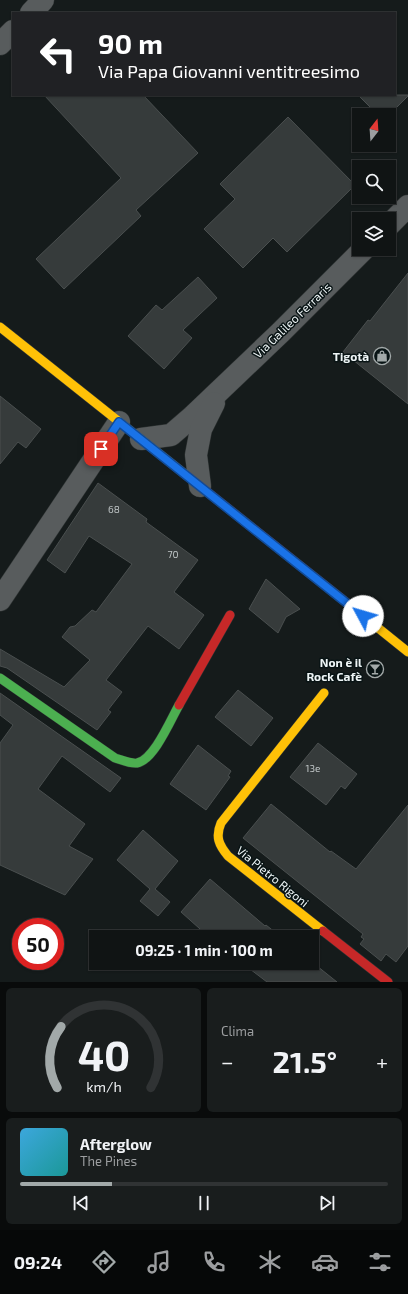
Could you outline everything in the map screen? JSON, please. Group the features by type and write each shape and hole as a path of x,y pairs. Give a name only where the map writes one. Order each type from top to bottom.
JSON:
{"street":[{"path":"32,12 43,0"},
{"path":"0,44 12,32"},
{"path":"396,217 408,206"},
{"name":"Via Galileo Ferraris","path":"140,439 171,435 219,391 357,256"},
{"path":"0,327 408,652"},
{"path":"200,486 196,455 201,429 219,391"},
{"path":"0,600 119,422"},
{"path":"0,678 115,758 130,763 139,763 146,759 155,748 230,615"},
{"name":"Via Pietro Rigoni","path":"324,693 221,823 217,832 218,842 228,856 388,982"}],"building":[{"path":"408,95 396,108 371,108 359,96"},
{"path":"45,96 144,96 198,153 136,210 141,216 64,289 36,259 121,178"},
{"path":"288,117 352,182 352,188 287,252 273,238 243,268 204,229 235,199 220,184"},
{"path":"408,273 408,404 343,352"},
{"path":"198,277 217,298 183,330 192,338 164,369 128,336 156,305 162,310"},
{"path":"0,396 41,429 26,448 18,442 0,464"},
{"path":"98,483 147,519 146,522 198,560 174,592 204,615 179,649 148,626 106,680 122,692 108,710 111,712 97,730 7,668 0,666 0,649 64,687 90,660 62,637 70,627 75,626 92,610 96,612 132,564 89,536 65,573 47,560"},
{"path":"266,579 300,609 286,617 278,633 249,609"},
{"path":"238,690 273,718 251,746 215,717"},
{"path":"0,693 121,778 110,792 62,756 38,789 85,824 69,846 93,859 65,895 0,865 0,743 13,725 0,715"},
{"path":"318,743 357,774 345,789 341,786 326,805 290,777"},
{"path":"198,745 231,771 228,776 230,777 206,810 170,784"},
{"path":"271,804 330,852 331,851 356,869 408,805 408,946 396,962 386,954 381,961 360,944 364,939 361,937 363,934 243,838"},
{"path":"143,830 178,861 155,889 170,902 158,916 140,901 150,889 117,860"},
{"path":"210,879 265,926 266,925 272,930 201,930 181,912"},
{"path":"319,968 337,982 267,982 251,970 319,970"}],"traffic: fast":[{"path":"0,678 115,758 132,763 137,763 150,755 179,705"}],"traffic: slow":[{"path":"0,327 186,475"},
{"path":"347,603 408,652"},
{"path":"323,931 228,856 220,844 218,833 221,823 324,693"}],"traffic: jam":[{"path":"186,475 347,603"},
{"path":"179,705 230,615"},
{"path":"323,931 388,982"}],"place":[{"name":"Tigotà","path":"382,356"},
{"name":"Non è il Rock Cafè","path":"375,669"}],"route":[{"path":"101,449 119,422 363,616"}]}
